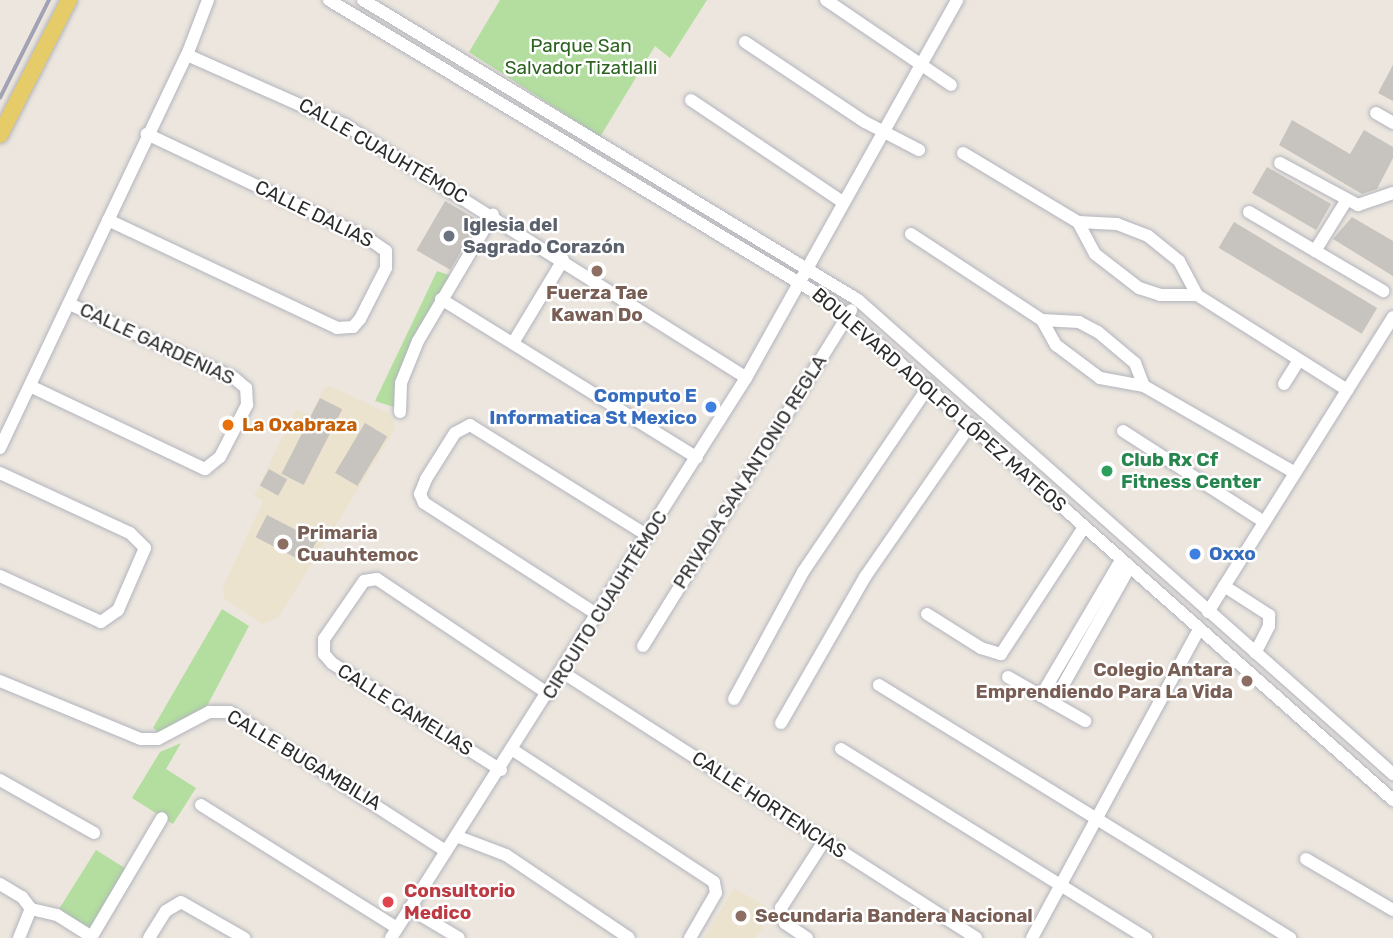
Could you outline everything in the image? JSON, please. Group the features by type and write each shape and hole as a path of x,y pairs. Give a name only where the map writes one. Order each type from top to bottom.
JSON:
{"main road":[{"path":"0,135 69,0"}],"street":[{"path":"0,448 147,134 187,55 208,0"},
{"name":"BOULEVARD ADOLFO LÓPEZ MATEOS","path":"329,0 801,281 848,316 929,386 1198,631 1393,800"},
{"name":"BOULEVARD ADOLFO LÓPEZ MATEOS","path":"363,0 809,267 858,300 1393,774"},
{"path":"826,0 951,85"},
{"path":"809,267 957,0"},
{"path":"745,43 883,131 919,150"},
{"name":"CALLE CUAUHTÉMOC","path":"187,55 345,125 493,214 746,378"},
{"path":"510,109 520,94"},
{"path":"691,100 844,202"},
{"path":"1376,113 1393,123"},
{"name":"CALLE DALIAS","path":"108,220 337,328 353,327 360,319 386,268 386,251 369,239 147,134"},
{"path":"963,153 1079,222 1117,224 1148,236 1179,261 1197,295 1347,390"},
{"path":"1280,163 1346,201 1368,205 1393,193"},
{"path":"1315,251 1346,201"},
{"path":"1249,212 1383,291"},
{"path":"400,412 401,383 441,299 493,214"},
{"path":"1079,222 1095,254 1139,288 1160,295 1197,295"},
{"path":"911,234 1042,320 1056,345 1100,378 1144,386 1295,473"},
{"path":"513,343 563,260"},
{"name":"CIRCUITO CUAUHTÉMOC","path":"394,933 513,751 697,458 809,267"},
{"path":"441,299 697,458"},
{"name":"PRIVADA SAN ANTONIO REGLA","path":"643,646 858,300"},
{"name":"CALLE GARDENIAS","path":"30,386 205,469 220,457 247,405 246,388 234,378 69,304"},
{"path":"1208,612 1393,317"},
{"path":"1042,320 1079,323 1098,332 1135,363 1144,386"},
{"path":"1284,384 1299,360"},
{"path":"734,699 803,572 929,386"},
{"path":"782,723 865,577 971,424"},
{"path":"598,615 424,503 422,488 440,456 464,426 478,428 648,536"},
{"path":"1122,431 1264,522"},
{"path":"0,473 130,533 145,548 118,610 101,622 0,576"},
{"path":"928,614 981,648 1001,654 1084,527"},
{"path":"1041,696 1125,564"},
{"path":"1053,703 1125,564"},
{"name":"CALLE CAMELIAS","path":"500,770 332,663 324,654 324,639 363,581 377,579 549,694"},
{"path":"1224,586 1269,615 1269,626 1255,653"},
{"path":"1032,938 1198,631"},
{"name":"CALLE HORTENCIAS","path":"562,672 976,938"},
{"path":"1008,677 1085,722"},
{"name":"CALLE BUGAMBILIA","path":"0,681 141,739 158,739 209,712 230,712 446,851"},
{"path":"879,685 1291,938"},
{"path":"841,749 1146,938"},
{"path":"513,751 714,882 716,893 690,938"},
{"path":"0,780 94,833"},
{"path":"201,805 394,933"},
{"path":"0,884 22,897 31,909 57,915 92,937 162,818"},
{"path":"456,836 506,855 629,938"},
{"path":"807,938 785,923 781,908 824,841"},
{"path":"1306,859 1393,910"},
{"path":"149,938 166,911 181,902 244,938"},
{"path":"409,908 459,938"},
{"path":"19,938 31,909"}],"shaded area":[{"name":"Primaria Cuauhtemoc","path":"330,386 390,414 396,428 278,618 262,624 224,598 223,587 263,501 254,496 296,409 310,416 324,388"},
{"name":"Secundaria Bandera Nacional","path":"734,888 769,908 759,923 764,926 756,938 704,938"}],"green space":[{"name":"Parque San Salvador Tizatlalli","path":"500,0 707,0 670,58 655,46 600,137 469,52"},
{"path":"437,271 452,276 405,362 397,408 375,401"},
{"path":"222,609 249,626 206,708 159,733 153,728"},
{"path":"181,743 166,769 196,788 173,824 132,798 160,752"},
{"path":"96,850 131,872 91,935 56,914"}],"building":[{"path":"1393,65 1393,101 1378,93"},
{"path":"1292,120 1350,154 1364,130 1393,147 1393,158 1377,189 1362,194 1279,145"},
{"path":"1267,167 1331,204 1316,230 1252,193"},
{"name":"Iglesia del Sagrado Corazón","path":"445,201 479,220 450,270 417,250"},
{"path":"1352,217 1393,241 1393,276 1333,239"},
{"path":"1234,222 1377,308 1362,334 1219,248"},
{"path":"320,398 342,409 304,485 281,474"},
{"path":"365,423 387,436 357,486 335,473"},
{"path":"269,469 287,479 278,496 260,486"},
{"path":"267,515 317,540 306,563 256,537"}],"railway":[{"path":"0,98 49,0"}],"place":[{"name":"Iglesia del Sagrado Corazón","path":"449,236"},
{"name":"Fuerza Tae Kawan Do","path":"597,271"},
{"name":"Computo E Informatica St Mexico","path":"711,407"},
{"name":"La Oxabraza","path":"228,425"},
{"name":"Club Rx Cf Fitness Center","path":"1107,471"},
{"name":"Primaria Cuauhtemoc","path":"283,544"},
{"name":"Oxxo","path":"1195,554"},
{"name":"Colegio Antara Emprendiendo Para La Vida","path":"1247,681"},
{"name":"Consultorio Medico","path":"388,902"},
{"name":"Secundaria Bandera Nacional","path":"741,916"}]}
